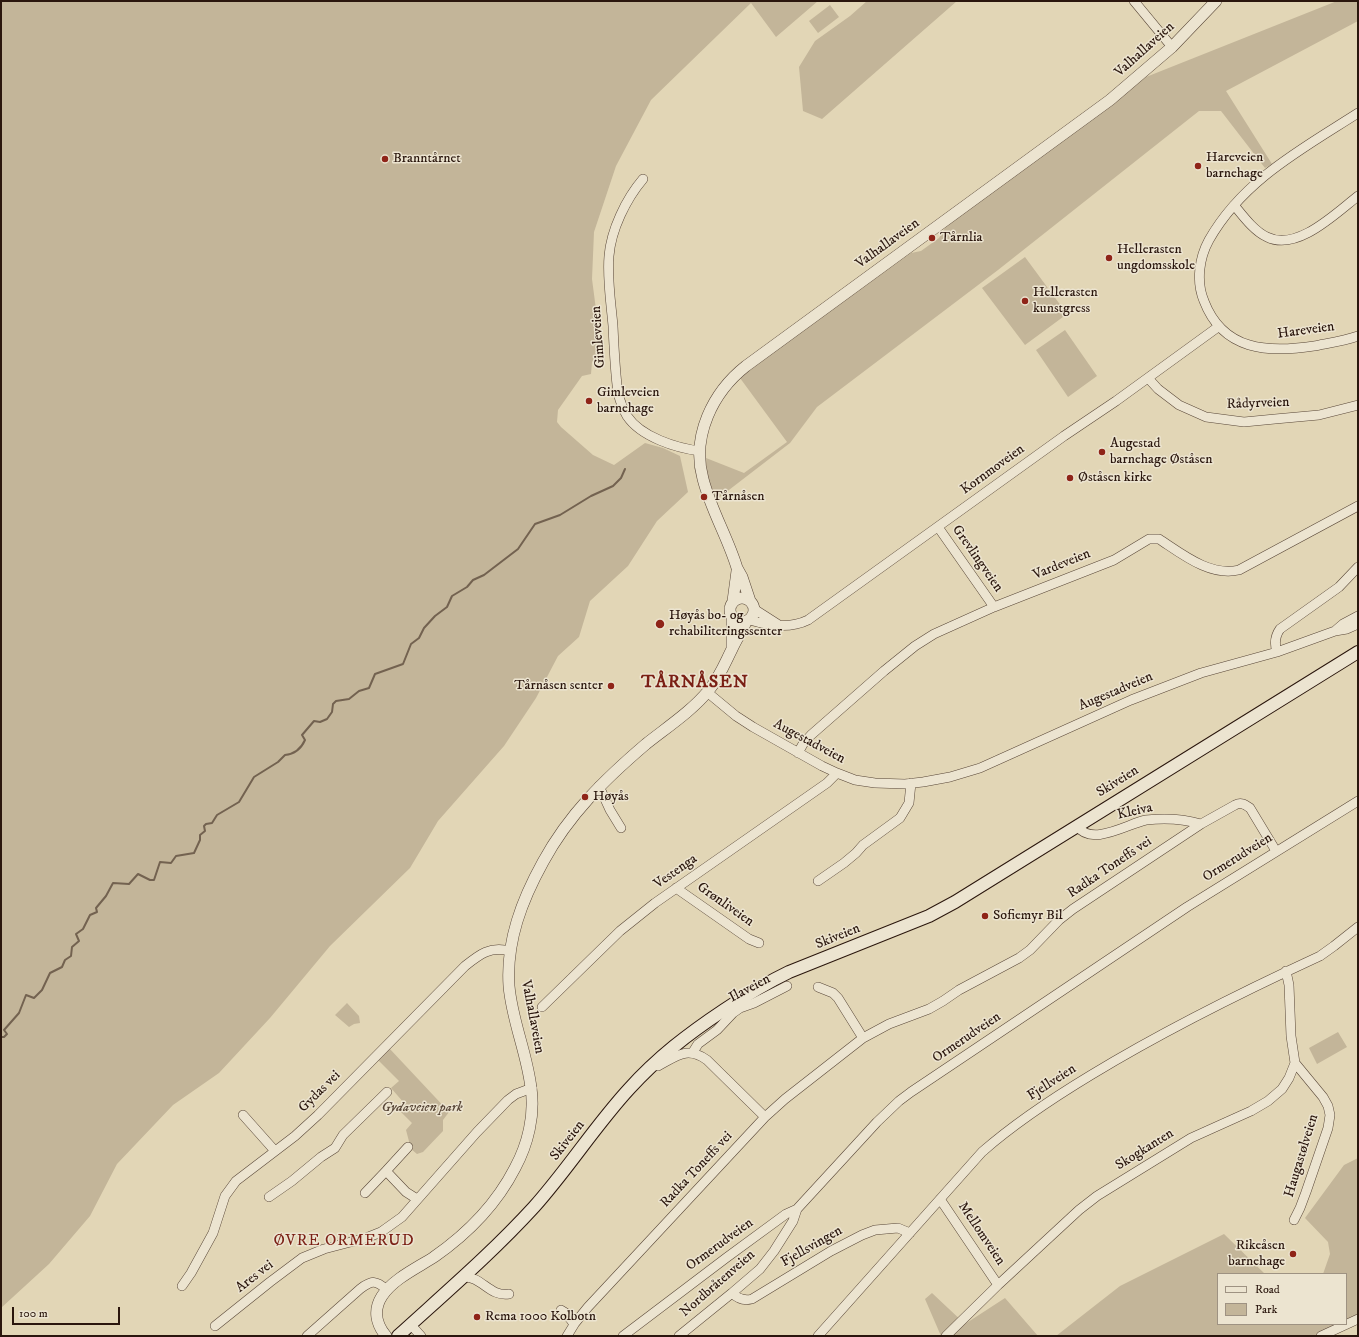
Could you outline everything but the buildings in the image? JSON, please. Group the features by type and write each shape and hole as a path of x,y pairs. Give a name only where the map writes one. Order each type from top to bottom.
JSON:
{"main road":[{"name":"Skiveien","path":"398,1336 502,1240 535,1206 623,1096 652,1065 690,1034 769,981 929,916 973,892 1358,652"}],"street":[{"path":"1134,1 1172,47"},
{"name":"Valhallaveien","path":"752,605 705,488 700,468 700,451 703,429 710,410 723,389 737,373 1101,107 1172,47 1216,1"},
{"name":"Hareveien","path":"1358,113 1275,167 1251,186 1221,222 1209,241 1201,263 1200,274 1202,297 1208,311 1218,327 1229,336 1241,342 1272,350 1290,350 1339,342 1358,336"},
{"name":"Gimleveien","path":"643,179 634,190 624,208 616,228 609,255 610,293 618,393 621,404 627,416 639,428 665,442 687,449 700,451"},
{"path":"1234,205 1259,232 1267,238 1288,240 1308,233 1358,196"},
{"name":"Kornmoveien","path":"748,621 767,625 794,625 808,620 1218,327"},
{"name":"Rådyrveien","path":"1148,378 1158,389 1179,405 1206,418 1244,422 1319,414 1358,405"},
{"name":"Vardeveien","path":"798,753 803,744 811,735 915,646 934,634 994,607 1114,560 1149,539 1154,538 1159,539 1207,568 1223,572 1239,570 1358,506"},
{"name":"Grevlingveien","path":"938,527 994,607"},
{"path":"1277,652 1275,641 1280,629 1332,592 1358,567"},
{"name":"Valhallaveien","path":"733,601 736,588 737,568"},
{"path":"752,605 753,615 748,621 740,622 732,618 730,615 730,608 733,601 741,598 752,605 780,625"},
{"name":"Augestadveien","path":"1335,631 1343,624 1358,616"},
{"name":"Valhallaveien","path":"732,618 732,648"},
{"name":"Valhallaveien","path":"386,1336 378,1324 376,1311 381,1297 398,1280 441,1252 481,1217 500,1194 516,1167 526,1140 532,1113 532,1088 510,995 510,951 512,936 522,906 539,869 566,825 599,786 621,765 693,706 707,692 716,681 732,648 748,621"},
{"name":"Augestadveien","path":"707,692 736,716 798,753 837,773 863,781 887,784 910,783 950,777 980,768 1131,700 1175,682 1220,667 1277,652 1358,624"},
{"name":"Vestenga","path":"542,1006 620,931 676,888 827,783 837,773"},
{"path":"818,881 844,863 863,845 900,818 908,803 910,783"},
{"path":"599,786 610,810 621,828"},
{"name":"Ormerudveien","path":"624,1336 786,1214 797,1209 877,1122 899,1101 1137,940 1276,851 1358,801"},
{"name":"Radka Toneffs vei","path":"567,1336 574,1324 588,1307 765,1118 785,1100 863,1038 890,1024 929,1009 959,990 1019,958 1030,950 1054,924 1074,909 1201,824 1235,804 1245,804 1250,808 1276,851"},
{"name":"Kleiva","path":"1077,826 1083,832 1090,835 1108,833 1137,823 1152,820 1184,820 1201,824"},
{"name":"Grønliveien","path":"676,888 748,940 758,943"},
{"name":"Fjellveien","path":"818,1336 987,1147 1028,1115 1057,1095 1108,1064 1187,1020 1286,971 1320,956 1358,927"},
{"name":"Gydas vei","path":"182,1286 192,1273 213,1233 225,1196 236,1181 294,1136 318,1115 465,966 479,955 492,950 501,949 510,951"},
{"path":"1286,971 1289,985 1291,1036 1295,1063"},
{"name":"Ilaveien","path":"652,1065 658,1066 680,1055 693,1052 698,1044 717,1030 733,1013 740,1008 754,1003 787,986"},
{"path":"818,987 833,993 838,998 863,1038"},
{"path":"693,1052 707,1060 765,1118"},
{"name":"Haugastølveien","path":"1294,1220 1306,1192 1328,1128 1330,1115 1328,1106 1323,1097 1295,1063"},
{"name":"Skogkanten","path":"946,1336 998,1285 1079,1210 1097,1196 1191,1138 1251,1111 1268,1101 1282,1089 1289,1078 1295,1063"},
{"name":"Ares vei","path":"215,1326 302,1258 324,1249 366,1238 381,1232 402,1217 477,1132 508,1100 516,1094 532,1088"},
{"path":"270,1197 321,1157 335,1148 343,1135 387,1092"},
{"path":"243,1115 275,1151"},
{"path":"365,1193 408,1147"},
{"path":"386,1171 406,1192 417,1199"},
{"name":"Mellomveien","path":"940,1199 998,1285"},
{"name":"Nordbråtenveien","path":"679,1336 760,1269 774,1251 793,1221 797,1209"},
{"name":"Fjellsvingen","path":"732,1293 740,1299 747,1301 752,1299 831,1251 875,1230 898,1228 910,1233"},
{"path":"463,1277 470,1276 481,1282 493,1292 501,1295 509,1294"},
{"path":"308,1336 367,1283 378,1282 387,1290"},
{"path":"561,1310 566,1313 574,1324"},
{"path":"1347,1324 1358,1319"},
{"path":"411,1325 421,1336"},
{"path":"1320,1336 1345,1325"}],"green space":[{"path":"1,1 818,1 776,37 751,3 651,100 616,166 594,232 592,279 601,348 592,362 591,374 582,376 558,410 557,422 593,455 614,465 645,443 663,448 680,456 688,492 657,521 628,566 590,601 579,637 558,656 536,698 504,746 438,821 410,868 330,946 270,1018 219,1073 173,1105 117,1164 90,1216 49,1264 1,1308"},
{"path":"867,1 957,1 822,119 803,111 799,67 815,41 850,16"},
{"path":"1337,1 1358,1 1358,21 1226,91 1272,164 1265,168 1221,111 1199,111 998,270 817,407 790,443 712,503 707,482 706,458 744,473 787,442 740,378 911,253 921,251 939,238 945,228 966,211 1108,107 1146,77"},
{"path":"830,5 839,17 818,33 809,21"},
{"name":"Hellerasten kunstgress","path":"1025,257 1067,314 1025,345 982,288"},
{"path":"1065,330 1097,376 1068,397 1036,350"},
{"path":"347,1003 359,1016 360,1023 349,1027 335,1015"},
{"path":"1338,1032 1347,1047 1317,1064 1309,1048"},
{"name":"Gydaveien park","path":"389,1048 449,1112 443,1120 443,1131 423,1152 417,1154 411,1149 406,1130 412,1123 398,1109 404,1103 391,1088 399,1081 377,1059"},
{"path":"1358,1158 1358,1316 1347,1322 1347,1273 1323,1273 1330,1254 1328,1242 1305,1218 1344,1165"},
{"path":"1224,1234 1264,1273 1217,1273 1217,1325 1338,1325 1313,1336 1056,1336 1120,1286"},
{"path":"932,1293 965,1324 1005,1298 1038,1336 941,1336 925,1299"}],"waterway":[{"path":"1,1037 4,1037 7,1034 4,1030 19,1013 26,995 34,998 42,990 50,973 62,967 65,960 71,956 72,947 79,941 76,934 83,929 90,915 97,912 96,908 106,896 113,883 129,884 138,874 150,880 154,880 160,862 171,863 176,856 194,853 200,840 200,835 205,831 204,826 212,823 217,815 239,802 254,777 278,762 285,755 292,754 300,748 305,740 302,735 314,721 320,722 327,719 332,712 333,704 336,701 349,699 359,691 369,688 375,674 403,664 411,644 419,638 424,628 435,616 447,607 452,596 467,587 473,580 484,575 518,549 535,524 560,515 591,496 613,486 621,478 625,469"}],"place":[{"name":"Branntårnet","path":"385,159"},
{"name":"Hareveien barnehage","path":"1198,166"},
{"name":"Tårnlia","path":"932,238"},
{"name":"Hellerasten ungdomsskole","path":"1109,258"},
{"name":"Hellerasten kunstgress","path":"1025,301"},
{"name":"Gimleveien barnehage","path":"589,401"},
{"name":"Augestad barnehage Øståsen","path":"1102,452"},
{"name":"Øståsen kirke","path":"1070,478"},
{"name":"Tårnåsen","path":"704,497"},
{"name":"Høyås bo- og rehabiliteringssenter","path":"660,624"},
{"name":"Tårnåsen senter","path":"611,686"},
{"name":"Høyås","path":"585,797"},
{"name":"Sofiemyr Bil","path":"985,916"},
{"name":"Rikeåsen barnehage","path":"1293,1254"},
{"name":"Rema 1000 Kolbotn","path":"477,1317"}],"district":[{"name":"TÅRNÅSEN","path":"695,683"},
{"name":"ØVRE ORMERUD","path":"344,1242"}]}
